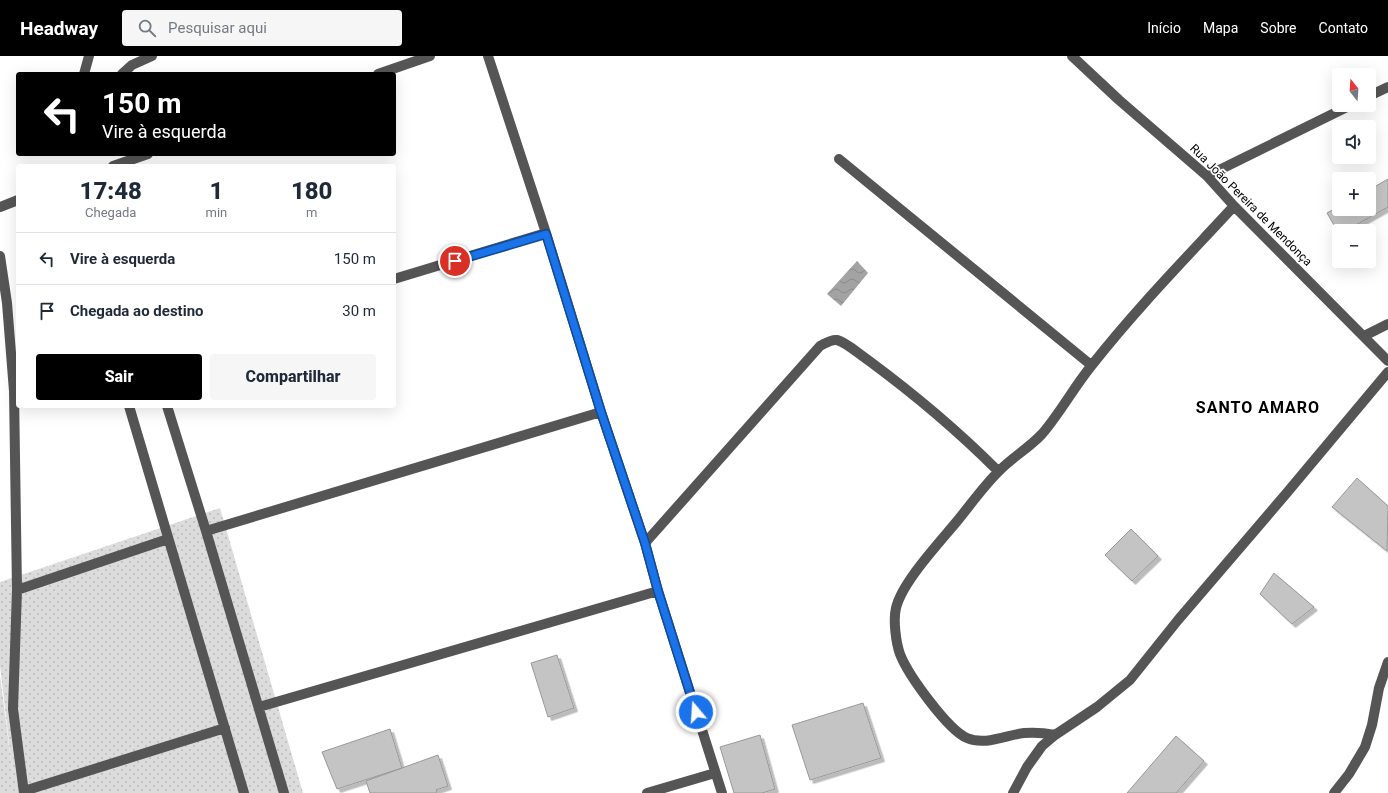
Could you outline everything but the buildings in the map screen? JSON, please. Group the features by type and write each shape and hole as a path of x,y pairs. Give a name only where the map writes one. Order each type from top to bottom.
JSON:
{"street":[{"path":"85,72 89,56"},
{"path":"124,72 132,65 152,56"},
{"path":"384,72 430,56"},
{"path":"488,56 546,234 601,412 645,543 658,591 722,793"},
{"name":"Rua João Pereira de Mendonça","path":"1072,56 1119,100 1207,176 1234,206 1388,361"},
{"path":"1376,93 1388,87"},
{"path":"1207,176 1337,112"},
{"path":"119,164 142,156"},
{"path":"839,159 1091,366"},
{"path":"0,207 16,201"},
{"path":"1055,735 1041,732 1025,733 978,741 967,738 955,730 926,697 909,672 900,653 895,620 896,609 901,593 916,572 998,471 1029,447 1043,433 1091,366 1164,281 1234,206"},
{"path":"396,278 546,234"},
{"path":"0,256 7,303 16,390"},
{"path":"1364,336 1388,324"},
{"path":"645,543 820,346 829,341 838,340 852,348 879,368 953,428 998,471"},
{"path":"1013,793 1027,767 1042,746 1055,735 1098,707 1130,680 1178,620 1388,372"},
{"path":"16,408 17,590 13,709 24,792 225,728"},
{"path":"130,408 244,793"},
{"path":"167,408 206,531 284,793"},
{"path":"206,531 601,412"},
{"path":"17,590 168,539"},
{"path":"258,707 658,591"},
{"path":"1334,793 1349,774 1365,747 1372,725 1379,688 1388,662"},
{"path":"647,793 715,773"}],"shaded area":[{"path":"220,508 303,793 0,793 0,675 13,777 0,666 0,582"}],"water":[{"path":"857,261 868,273 841,306 827,294"}],"district":[{"name":"SANTO AMARO","path":"1258,407"}],"route":[{"path":"455,261 546,234 601,412 645,543 658,591 696,712"}]}
